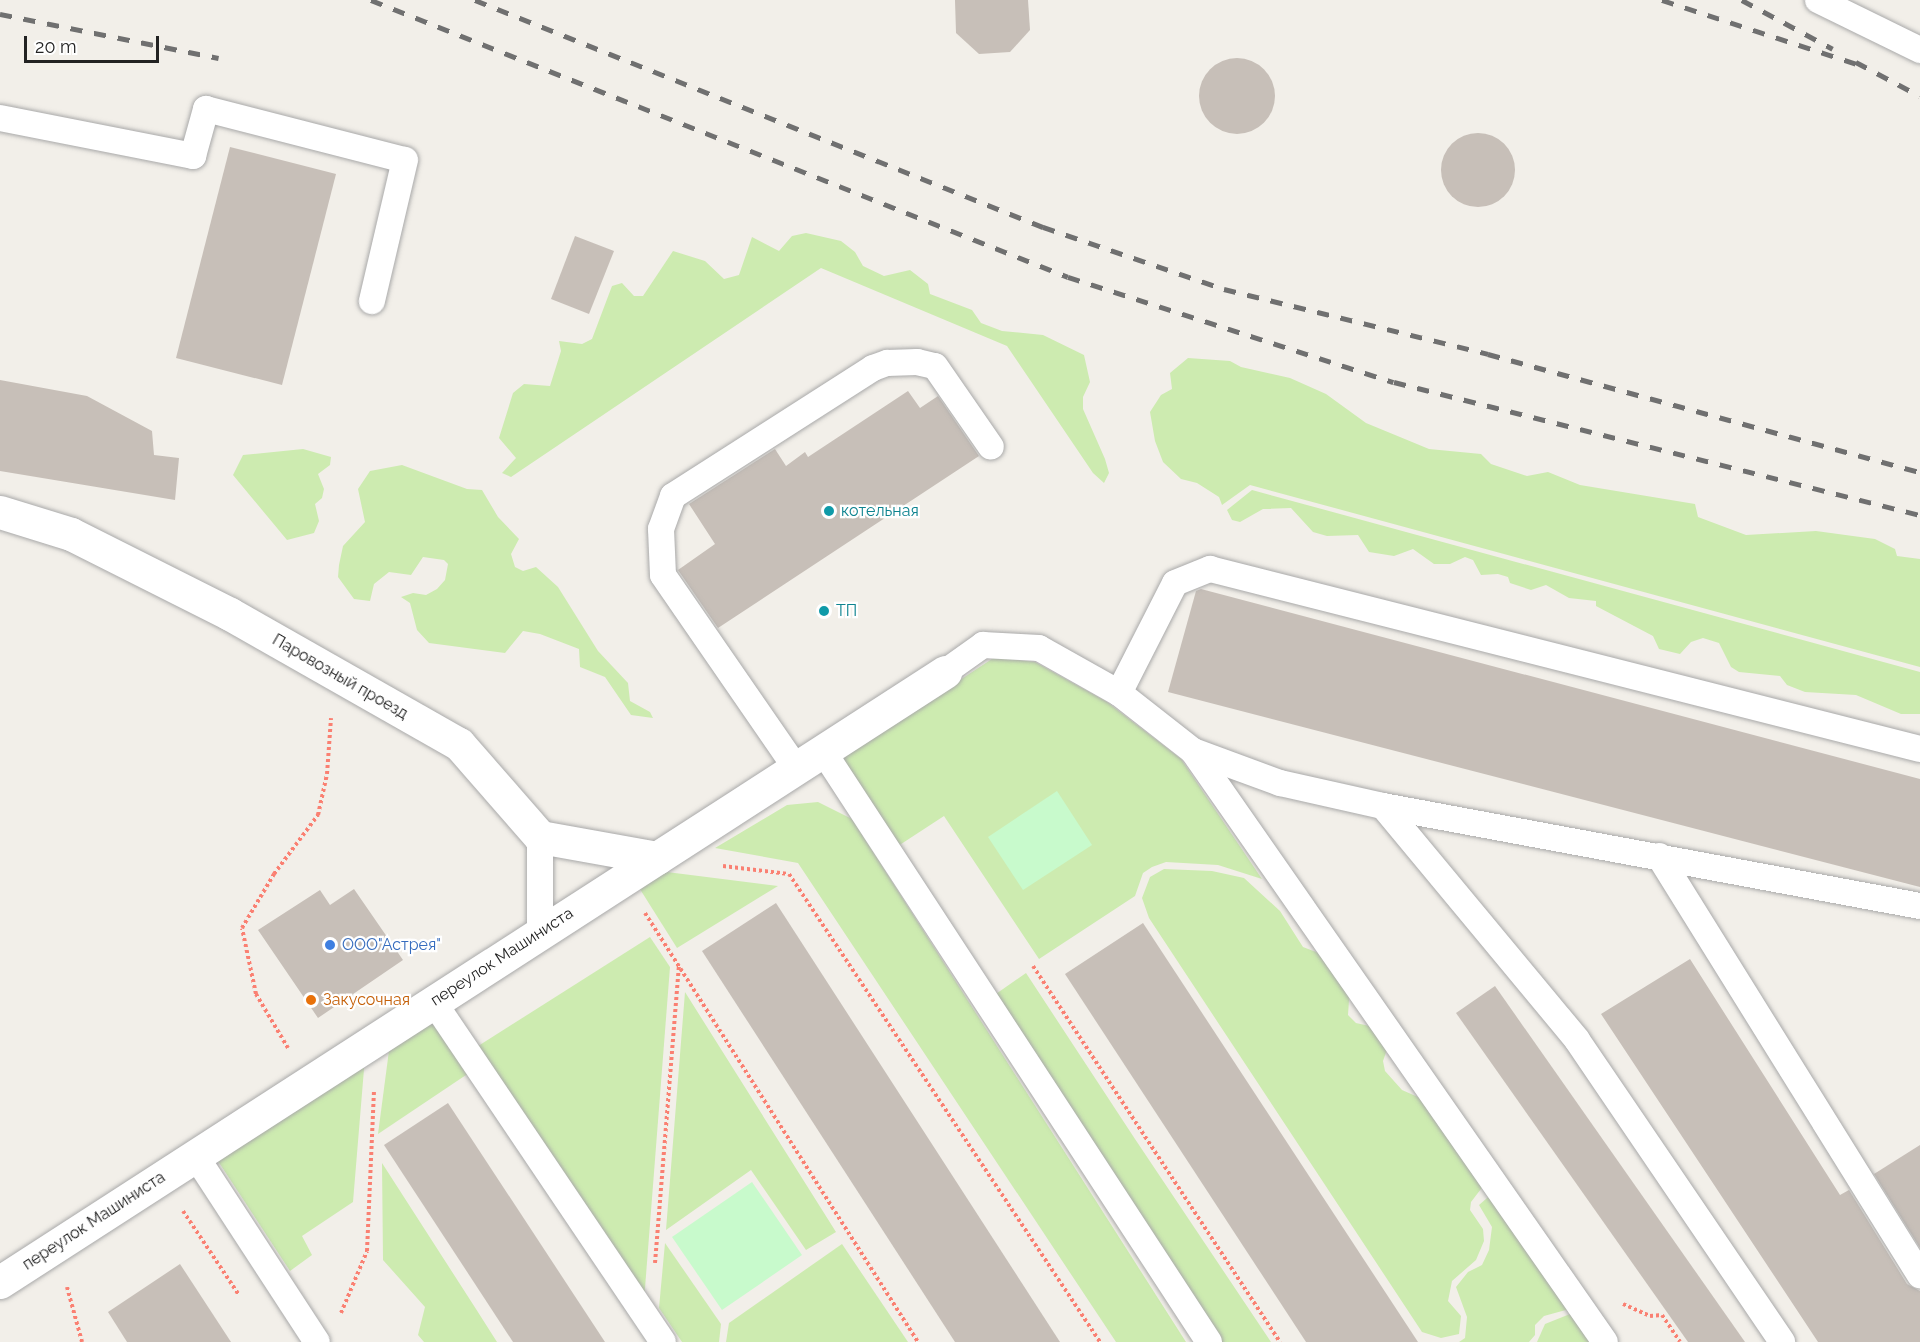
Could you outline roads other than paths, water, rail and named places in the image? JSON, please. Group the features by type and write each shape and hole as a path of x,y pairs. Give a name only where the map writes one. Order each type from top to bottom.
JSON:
{"street":[{"name":"Паровозный проезд","path":"0,512 71,534 230,614 459,744 540,837"},
{"name":"переулок Машиниста","path":"0,1282 945,672"},
{"path":"540,837 657,858"}],"lane":[{"path":"1818,0 1920,50"},
{"path":"0,118 193,156 206,109 405,160 372,301"},
{"path":"796,768 663,575 661,529 673,496 873,368 887,363 917,362 935,366 991,447"},
{"path":"1119,693 1175,583 1210,569 1920,749"},
{"path":"945,672 983,645 1039,648 1119,693 1193,751 1605,1342"},
{"path":"823,751 1209,1342"},
{"path":"1193,751 1280,783 1383,806 1920,906"},
{"path":"1383,806 1577,1040 1782,1342"},
{"path":"540,837 540,933"},
{"path":"1659,856 1920,1276"},
{"path":"433,1001 657,1332"},
{"path":"195,1155 317,1342"}],"railway":[{"path":"371,0 1068,277 1394,382 1920,515"},
{"path":"475,0 1043,227 1224,289 1488,354 1920,472"},
{"path":"1662,0 1863,66"},
{"path":"1742,0 1833,49"},
{"path":"0,14 219,58"},
{"path":"1856,62 1920,96"}],"place":[{"name":"котельная","path":"829,511"},
{"name":"ТП","path":"824,611"},
{"name":"ООО\"Астрея\"","path":"330,945"},
{"name":"Закусочная","path":"311,1000"}]}
